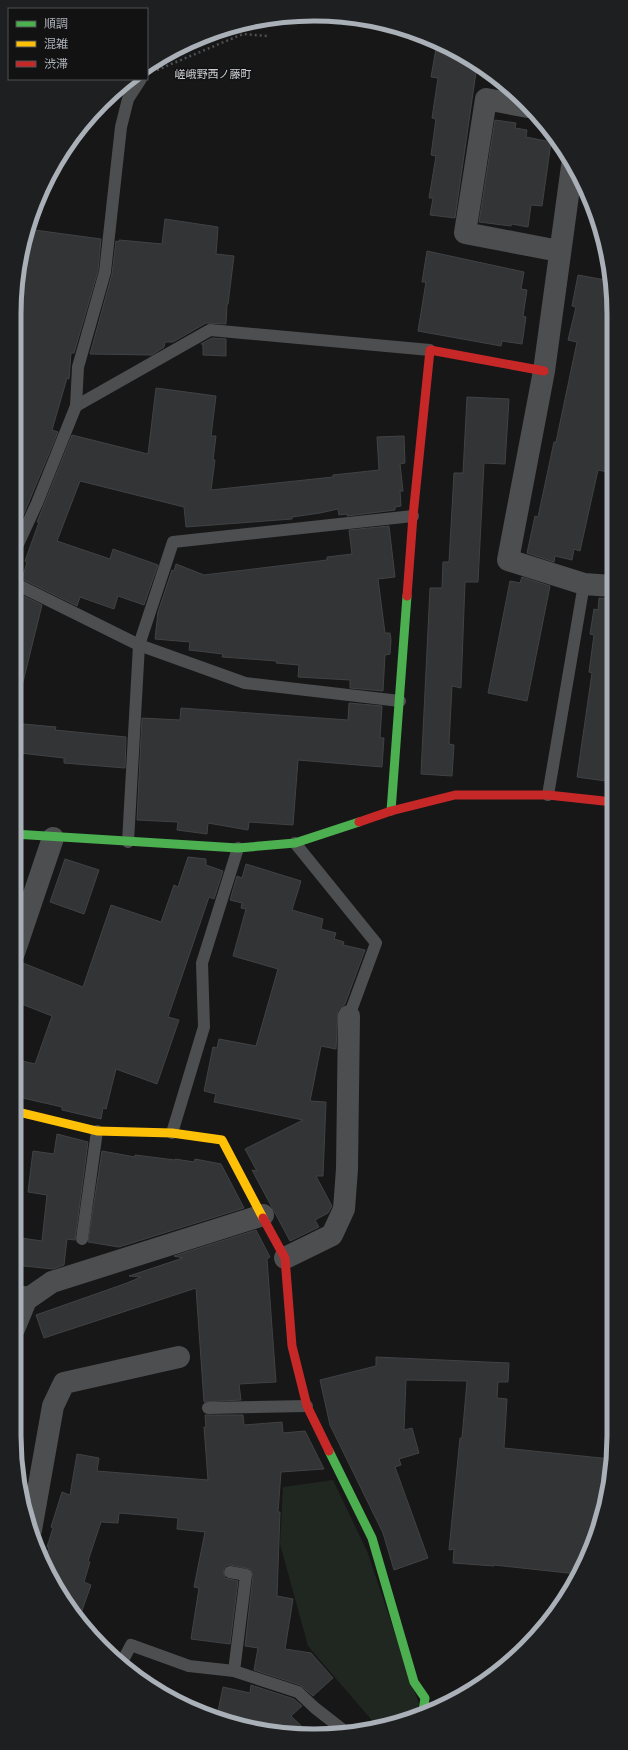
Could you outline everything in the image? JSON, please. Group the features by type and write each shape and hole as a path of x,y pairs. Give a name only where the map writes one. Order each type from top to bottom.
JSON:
{"street":[{"path":"519,106 486,100 465,233 560,251"},
{"path":"571,173 544,371 508,560 584,584 607,586"},
{"path":"391,811 413,516 430,350 544,371"},
{"path":"21,835 53,838 238,848 296,843 391,811 455,794 548,795 607,801"},
{"path":"21,932 53,838"},
{"path":"285,1258 332,1235 344,1209 347,1169 349,1016"},
{"path":"21,1113 97,1131 172,1133 222,1140 285,1258 292,1346 308,1406 372,1538 414,1682 425,1698 423,1708"},
{"path":"21,1312 26,1300 52,1282 263,1215"},
{"path":"33,1517 53,1406 64,1383 179,1357"}],"lane":[{"path":"21,538 37,503 76,406 78,367 105,272 121,127 128,99 140,80"},
{"path":"76,406 210,330 430,350"},
{"path":"128,842 139,645 173,542 413,516"},
{"path":"548,795 584,584"},
{"path":"21,586 139,645 245,683 400,700"},
{"path":"296,843 376,943 349,1016"},
{"path":"172,1133 204,1027 202,963 238,848"},
{"path":"82,1239 97,1131"},
{"path":"21,1292 35,1294"},
{"path":"208,1408 308,1406"},
{"path":"230,1572 246,1575 234,1670"},
{"path":"124,1658 131,1644 189,1666 234,1670 298,1692 315,1708 340,1727"}],"path":[{"path":"153,70 160,70 243,34 267,36"}],"shaded area":[{"path":"333,1480 367,1551 419,1704 417,1710 390,1719 374,1722 308,1646 280,1544 283,1487"}],"building":[{"path":"436,48 476,70 455,218 430,215 433,198 429,198 436,156 431,155 436,119 432,118 438,78 431,77"},
{"path":"495,120 516,123 515,128 527,130 526,137 551,142 542,206 531,205 528,227 512,224 511,226 479,222"},
{"path":"165,219 218,227 216,254 234,256 227,304 226,324 206,323 173,342 165,342 164,347 152,355 90,354 112,274 116,241 162,244"},
{"path":"34,230 101,239 98,271 74,353 71,353 69,379 67,378 52,430 58,432 23,516 21,515 21,314 24,276 31,238"},
{"path":"427,251 524,272 521,289 527,290 523,316 526,317 522,344 502,341 501,346 418,331 426,282 422,282"},
{"path":"578,275 604,280 607,314 607,472 598,470 580,551 574,549 572,560 555,556 554,562 527,553 535,516 538,517 554,442 556,442 577,342 568,340 576,307 572,306"},
{"path":"212,338 226,339 226,356 203,355 203,344 201,344"},
{"path":"156,388 216,396 211,436 216,436 213,460 215,460 211,490 333,477 333,475 379,470 377,437 404,436 405,463 400,464 403,491 400,491 401,506 395,507 395,510 347,516 347,514 339,515 338,509 292,517 292,519 186,527 184,507 80,481 57,541 110,559 113,549 158,565 144,605 118,596 114,609 80,597 77,606 22,579 27,562 25,561 39,522 37,522 72,435 148,454"},
{"path":"467,397 509,399 505,464 484,463 478,582 465,582 461,688 452,686 449,744 454,745 452,776 421,774 430,588 442,588 443,562 449,562 454,473 463,473"},
{"path":"389,526 395,577 378,579 385,633 390,633 391,640 390,654 385,655 383,691 350,688 350,680 298,677 299,665 276,663 277,661 222,657 223,654 189,650 190,642 155,639 158,612 172,570 174,571 176,564 204,575 327,560 327,557 352,554 349,530"},
{"path":"522,577 550,586 527,701 488,693 510,581 520,583"},
{"path":"21,594 42,605 21,686"},
{"path":"599,598 607,599 607,781 577,777 592,673 589,672 594,635 590,634 594,609 598,610"},
{"path":"349,703 382,706 380,738 384,738 382,767 298,760 293,825 249,822 248,830 208,823 207,834 177,830 178,822 137,820 142,718 180,720 181,708 348,720"},
{"path":"23,724 56,727 55,730 126,737 125,768 64,763 64,758 21,753"},
{"path":"188,857 206,859 206,865 223,871 214,899 209,897 168,1017 179,1020 157,1084 116,1069 106,1109 103,1108 101,1119 62,1110 62,1107 21,1098 21,1061 35,1064 52,1016 21,1004 21,968 23,963 83,987 111,905 161,922 174,885 178,887"},
{"path":"65,859 99,870 84,914 50,902"},
{"path":"246,864 301,881 292,910 323,919 321,929 336,933 334,939 344,942 343,945 365,950 345,1004 338,1010 336,1049 321,1046 310,1101 326,1102 323,1176 316,1176 332,1206 328,1213 315,1220 319,1227 290,1241 252,1170 257,1171 245,1149 303,1120 214,1102 216,1094 204,1091 213,1047 217,1048 219,1039 256,1046 278,969 233,956 246,909 241,908 242,903 230,900 237,876 242,878"},
{"path":"57,1134 88,1142 75,1240 67,1239 64,1265 53,1269 21,1266 21,1238 42,1241 47,1195 28,1192 33,1151 54,1154"},
{"path":"102,1151 135,1157 135,1155 194,1162 195,1159 221,1164 244,1208 119,1247 88,1242"},
{"path":"256,1230 270,1257 267,1259 276,1382 239,1384 241,1400 204,1402 196,1288 44,1338 36,1315 127,1283 141,1277 129,1276 183,1258 174,1256"},
{"path":"376,1357 509,1363 508,1382 498,1382 497,1398 507,1399 504,1448 606,1458 597,1512 585,1548 573,1574 494,1565 453,1563 454,1549 449,1550 467,1381 406,1380 404,1430 412,1428 419,1453 399,1459 401,1465 395,1467 428,1558 394,1570 383,1533 330,1425 320,1380 376,1366"},
{"path":"205,1415 243,1415 244,1425 282,1422 283,1433 305,1431 324,1469 281,1472 278,1512 280,1512 277,1596 293,1599 285,1649 311,1653 333,1678 313,1696 300,1685 254,1670 258,1648 245,1646 253,1576 250,1569 227,1565 223,1570 225,1578 238,1581 230,1644 191,1639 199,1588 194,1587 205,1532 177,1529 178,1518 119,1513 118,1523 101,1522 88,1561 90,1562 84,1582 91,1585 81,1613 70,1599 46,1556 49,1547 47,1547 53,1528 51,1527 62,1492 70,1495 77,1454 99,1458 97,1471 208,1480 204,1427 206,1427"},
{"path":"251,1685 294,1699 302,1706 291,1716 304,1728 257,1723 218,1712 223,1687 250,1693"}],"traffic: fast":[{"path":"391,811 407,596"},
{"path":"21,834 238,848 295,843 359,822"},
{"path":"329,1451 372,1538 414,1682 425,1698 423,1708"}],"traffic: slow":[{"path":"21,1113 97,1131 172,1133 222,1140 263,1218"}],"traffic: jam":[{"path":"407,596 413,516 430,350 544,371"},
{"path":"359,822 391,811 455,795 548,795 607,801"},
{"path":"263,1218 285,1258 292,1346 307,1406 329,1451"}],"district":[{"name":"嵯峨野西ノ藤町","path":"213,74"}]}
